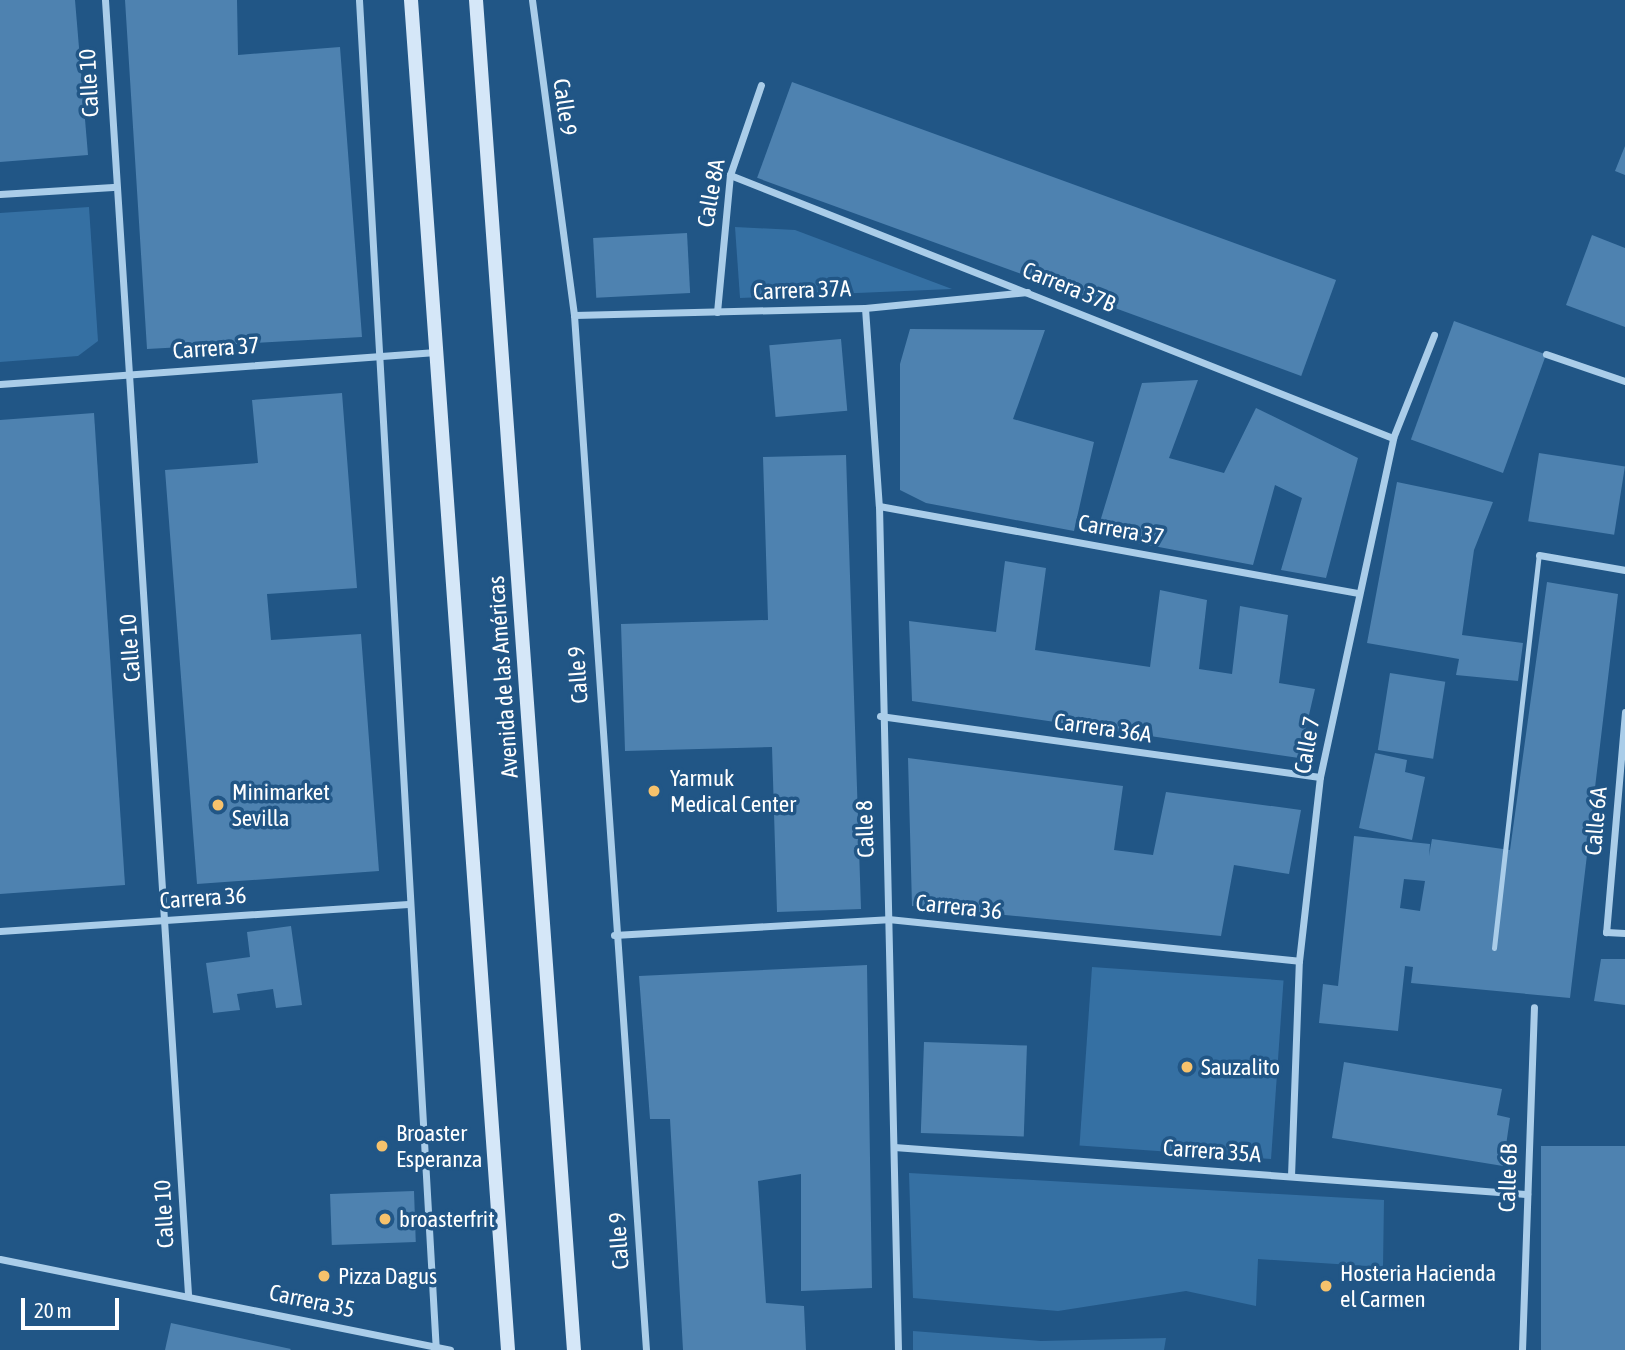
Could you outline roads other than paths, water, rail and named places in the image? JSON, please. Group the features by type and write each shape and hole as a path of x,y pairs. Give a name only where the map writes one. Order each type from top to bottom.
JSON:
{"main road":[{"name":"Avenida de las Américas","path":"411,0 508,1350"},
{"name":"Avenida de las Américas","path":"477,0 574,1350"}],"street":[{"name":"Calle 10","path":"105,0 113,187 132,373 168,920 188,1295"},
{"path":"359,0 408,904 436,1349"},
{"name":"Calle 9","path":"532,0 573,314 614,935 646,1350"},
{"name":"Calle 8A","path":"717,312 730,175 761,85"},
{"name":"Carrera 37B","path":"730,175 1031,292 1393,438"},
{"path":"0,194 113,187"},
{"name":"Carrera 37A","path":"573,314 866,308 1031,292"},
{"name":"Calle 8","path":"866,308 878,506 880,716 888,919 898,1350"},
{"name":"Calle 7","path":"1292,1176 1299,961 1320,777 1356,593 1393,438 1434,335"},
{"name":"Carrera 37","path":"0,384 436,352"},
{"path":"1546,354 1625,381"},
{"name":"Carrera 37","path":"878,506 1356,593"},
{"path":"1539,555 1625,570"},
{"name":"Calle 6A","path":"1625,712 1606,932 1625,933"},
{"name":"Carrera 36A","path":"880,716 1320,777"},
{"name":"Carrera 36","path":"0,931 408,904"},
{"name":"Carrera 36","path":"614,935 888,919 1299,961"},
{"name":"Calle 6B","path":"1522,1350 1534,1007"},
{"name":"Carrera 35A","path":"894,1147 1527,1194"},
{"name":"Carrera 35","path":"0,1259 450,1350"}],"lane":[{"path":"1494,948 1539,555"}],"place":[{"name":"Yarmuk Medical Center","path":"654,791"},
{"name":"Minimarket Sevilla","path":"218,805"},
{"name":"Sauzalito","path":"1187,1067"},
{"name":"Broaster Esperanza","path":"382,1146"},
{"name":"broasterfrit","path":"385,1219"},
{"name":"Pizza Dagus","path":"324,1276"},
{"name":"Hosteria Hacienda el Carmen","path":"1326,1286"}]}
